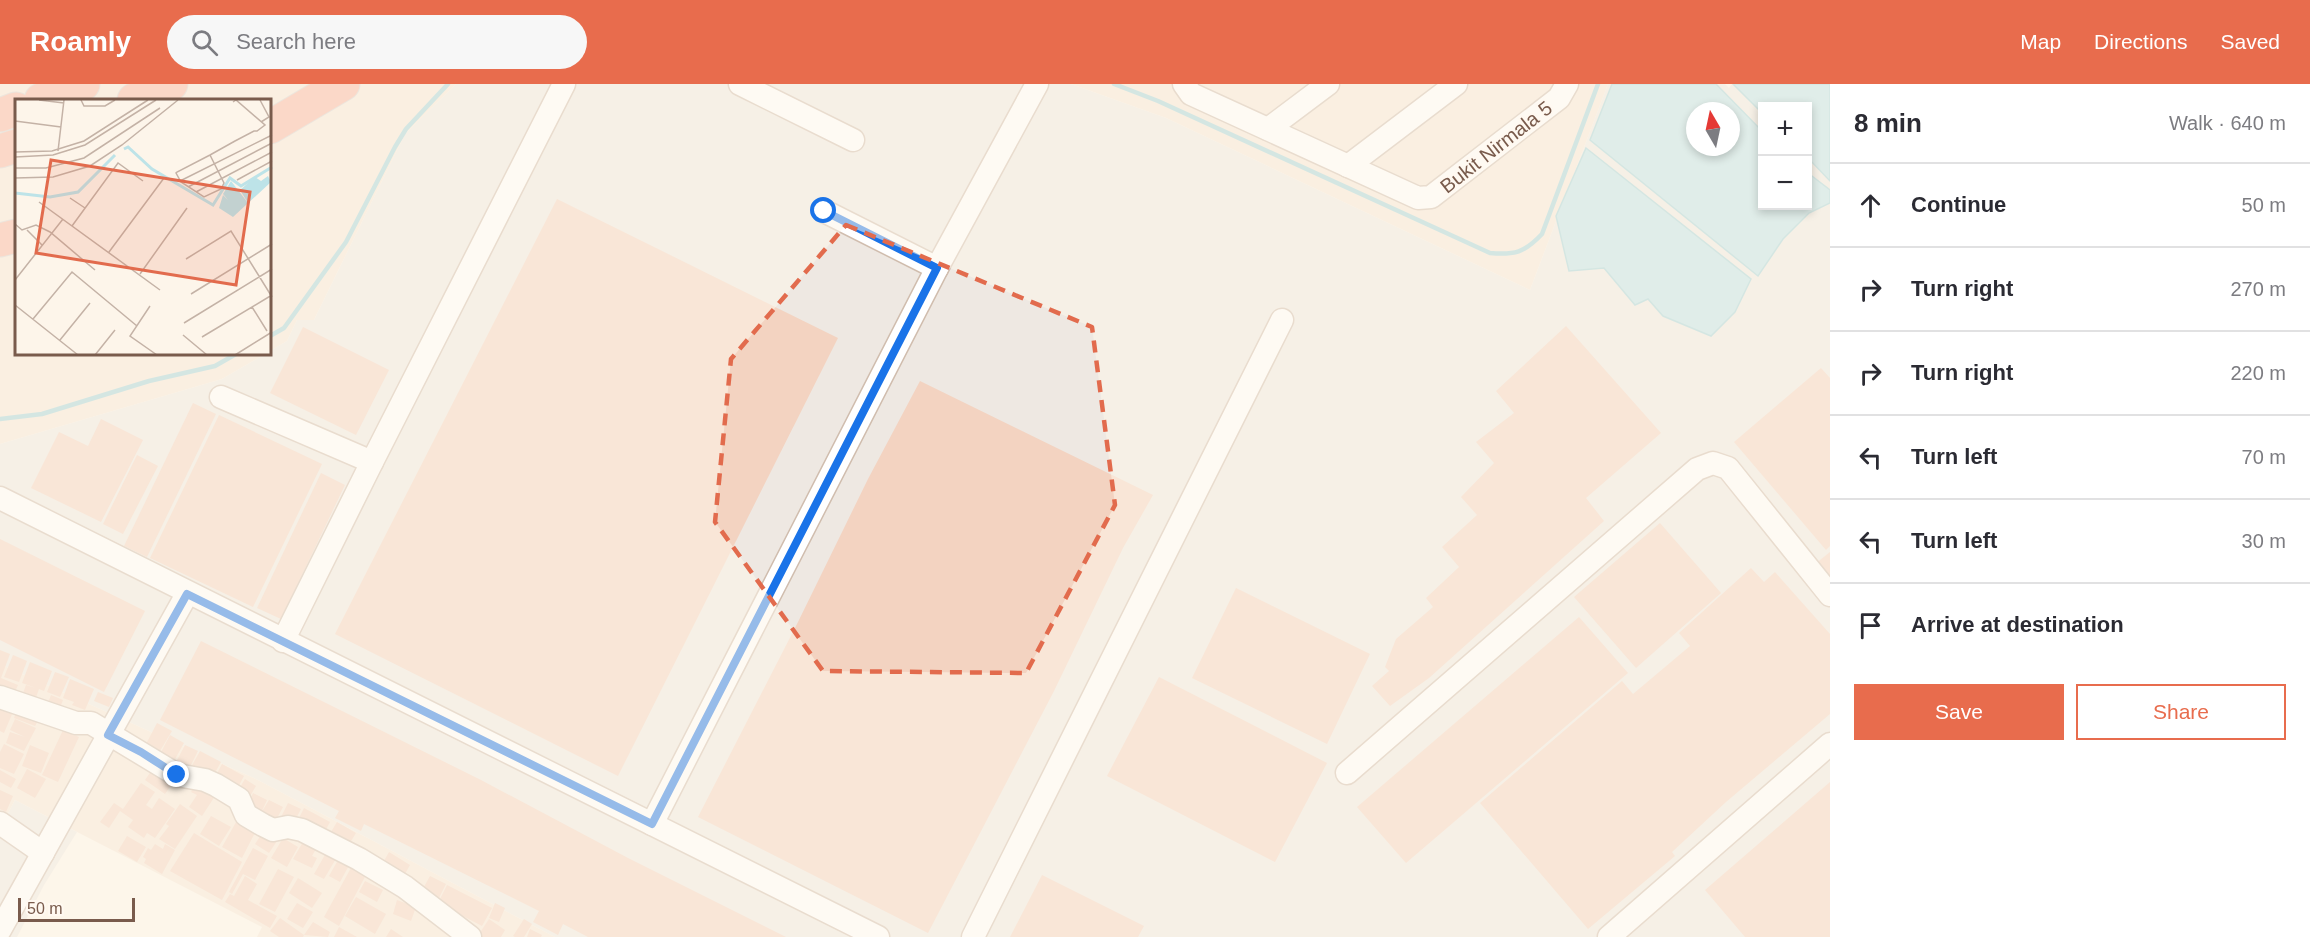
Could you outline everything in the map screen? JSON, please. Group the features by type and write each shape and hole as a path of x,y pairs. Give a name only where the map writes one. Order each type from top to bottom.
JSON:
{"highway":[{"path":"44,99 83,84"},
{"path":"136,99 171,84"},
{"path":"272,126 343,84"},
{"path":"0,115 15,109"},
{"path":"0,151 15,146"},
{"path":"0,240 15,236"}],"street":[{"path":"284,641 564,84"},
{"path":"740,84 853,140"},
{"path":"652,824 937,268 1037,84"},
{"path":"1269,129 1329,84"},
{"path":"1188,86 1191,94 1348,166 1456,84"},
{"name":"Bukit Nirmala 5","path":"1348,166 1418,198 1431,197 1559,99 1567,84"},
{"path":"824,211 937,268"},
{"path":"973,937 1282,320"},
{"path":"221,397 372,462"},
{"path":"1347,773 1697,469 1713,463 1728,468 1830,595"},
{"path":"0,498 187,594 878,937"},
{"path":"0,930 187,594"},
{"path":"0,696 76,723 91,723 177,775 216,784 238,799 246,815 273,830 288,827 302,830 359,859 405,887 470,937"},
{"path":"1610,937 1830,744"},
{"path":"0,824 43,853"}],"highlighted area":[{"path":"846,225 1092,327 1115,505 1026,673 823,671 715,522 731,359"}],"shaded area":[{"path":"0,84 456,84 405,134 314,320 297,320 287,341 272,350 272,99 15,99 15,356 262,356 222,379 0,444"},
{"path":"456,84 1071,84 1166,118 1530,290 1608,84 1725,84 1729,88 1732,84 1830,84 1830,937 555,937 258,780 0,664 0,444 222,379 262,356 272,356 272,350 287,341 297,320 314,320 405,134"},
{"path":"1071,84 1608,84 1530,290 1166,118"},
{"path":"0,664 258,780 555,937 257,937 262,927 15,800 6,817 0,814"},
{"path":"15,800 77,832 44,885 17,937 0,937 0,814 6,817"}],"water":[{"path":"1612,84 1716,84 1734,102 1686,102 1686,156 1740,156 1740,109 1758,127 1758,210 1812,210 1812,176 1830,190 1830,203 1809,213 1783,239 1758,276 1590,140"},
{"path":"1733,84 1830,84 1830,181 1812,162 1812,102 1758,102 1758,109"},
{"path":"1586,148 1751,279 1735,312 1711,336 1663,316 1648,299 1635,305 1604,268 1569,271 1556,216"}],"building":[{"path":"557,199 838,338 618,776 335,634"},
{"path":"1566,326 1661,433 1586,498 1604,521 1429,678 1390,706 1372,686 1389,671 1385,667 1396,639 1433,607 1426,598 1459,567 1442,547 1477,515 1461,497 1494,463 1476,442 1514,413 1496,391"},
{"path":"303,327 389,370 356,435 270,393"},
{"path":"1821,368 1830,378 1830,546 1826,550 1734,442"},
{"path":"920,381 1153,495 1123,548 1054,691 928,933 698,817 868,479"},
{"path":"193,403 216,414 147,557 124,546"},
{"path":"219,415 322,464 253,607 150,558"},
{"path":"101,419 143,440 101,522 31,488 59,432 88,446"},
{"path":"137,455 158,466 123,534 103,524"},
{"path":"321,473 345,485 281,619 257,608"},
{"path":"1660,523 1721,593 1636,668 1574,597"},
{"path":"0,539 145,611 104,692 0,640"},
{"path":"1830,552 1830,580 1815,564"},
{"path":"1751,568 1764,582 1775,572 1830,634 1830,714 1726,802 1672,852 1675,856 1588,929 1480,803 1622,681 1633,694 1690,646 1679,633"},
{"path":"1236,588 1370,654 1327,744 1192,678"},
{"path":"1579,617 1628,673 1406,863 1357,807"},
{"path":"201,641 481,780 628,858 786,937 588,937 563,924 558,935 533,922 539,911 364,824 361,831 335,818 339,811 160,720"},
{"path":"0,650 10,654 1,678 18,685 12,698 0,693"},
{"path":"13,655 27,661 19,682 4,677"},
{"path":"30,662 52,671 44,691 39,689 34,703 21,698 26,685 36,688 22,683"},
{"path":"55,672 69,677 60,697 47,692"},
{"path":"1159,677 1327,763 1275,862 1107,776"},
{"path":"70,679 94,689 85,710 72,705 74,702 63,698"},
{"path":"98,692 113,698 109,707 94,701"},
{"path":"51,695 63,700 58,713 46,708"},
{"path":"0,707 13,712 4,733 0,731"},
{"path":"18,707 38,721 35,726 14,718"},
{"path":"15,719 36,728 24,751 6,743 10,732 25,737 10,730"},
{"path":"157,723 172,731 160,751 146,744"},
{"path":"63,730 79,737 58,782 42,775"},
{"path":"170,735 184,743 174,761 160,754"},
{"path":"4,744 24,754 14,774 0,768 0,752"},
{"path":"30,745 49,753 41,773 22,766"},
{"path":"185,745 198,751 188,771 175,764"},
{"path":"200,751 221,762 212,778 191,767"},
{"path":"222,764 244,776 236,791 214,779"},
{"path":"154,767 174,781 165,794 145,780"},
{"path":"27,769 46,779 35,798 17,788"},
{"path":"0,770 16,779 11,788 0,782"},
{"path":"245,779 256,786 249,798 237,792"},
{"path":"198,781 219,790 202,816 189,807 197,795 191,792"},
{"path":"1830,782 1830,937 1745,937 1705,890"},
{"path":"141,783 155,792 146,805 152,809 159,798 175,809 155,838 147,833 144,838 128,827 133,820 120,811 109,828 100,822 114,803 123,809"},
{"path":"0,790 13,796 6,812 0,809"},
{"path":"253,793 267,800 261,813 269,800 283,807 274,824 245,810"},
{"path":"288,803 301,809 292,826 280,819"},
{"path":"180,804 197,816 175,849 159,839 169,826 166,824"},
{"path":"304,808 330,822 323,835 297,822"},
{"path":"240,815 259,825 242,858 222,847"},
{"path":"211,816 231,827 219,846 200,834"},
{"path":"337,822 356,833 345,851 326,840"},
{"path":"265,829 279,838 269,853 255,844"},
{"path":"194,833 242,862 222,900 170,871"},
{"path":"307,835 320,842 312,856 317,858 312,868 293,859"},
{"path":"127,836 146,847 137,862 118,851"},
{"path":"283,838 298,847 287,867 271,858"},
{"path":"155,844 163,849 165,844 175,850 162,874 144,863 146,859 143,857 148,848 151,850"},
{"path":"330,846 340,852 324,879 314,874"},
{"path":"253,848 268,856 255,880 243,874 232,894 229,892"},
{"path":"389,852 410,865 401,881 380,868"},
{"path":"342,853 353,858 340,882 329,876"},
{"path":"352,866 367,873 339,926 324,917"},
{"path":"278,869 294,877 275,912 259,904"},
{"path":"1042,875 1144,926 1138,937 1010,937"},
{"path":"245,876 257,884 248,900 277,916 270,928 225,902 230,894 234,896"},
{"path":"430,876 446,884 437,902 420,894"},
{"path":"298,878 322,893 312,908 289,893"},
{"path":"365,881 383,890 377,902 359,892"},
{"path":"447,885 492,908 482,926 438,903"},
{"path":"356,897 386,914 375,934 345,916"},
{"path":"397,900 416,907 411,921 393,914"},
{"path":"297,903 313,912 303,928 287,919"},
{"path":"495,903 505,908 499,922 489,918"},
{"path":"280,918 304,935 303,937 279,937 270,931"},
{"path":"489,919 505,930 501,937 477,937"},
{"path":"524,919 532,924 524,937 513,936"},
{"path":"313,922 330,932 328,937 304,935"},
{"path":"339,927 357,937 334,937"},
{"path":"391,929 403,937 386,937"},
{"path":"530,929 542,935 541,937 527,937"}],"waterway":[{"path":"272,335 284,328 346,242 406,129 448,84"},
{"path":"1114,84 1158,101 1490,253 1506,254 1524,249 1542,234 1598,84"},
{"path":"0,419 42,414 149,381 215,366 232,356"}],"route":[{"path":"177,775 141,752 108,735 187,594 652,824 937,268 824,211"}]}
